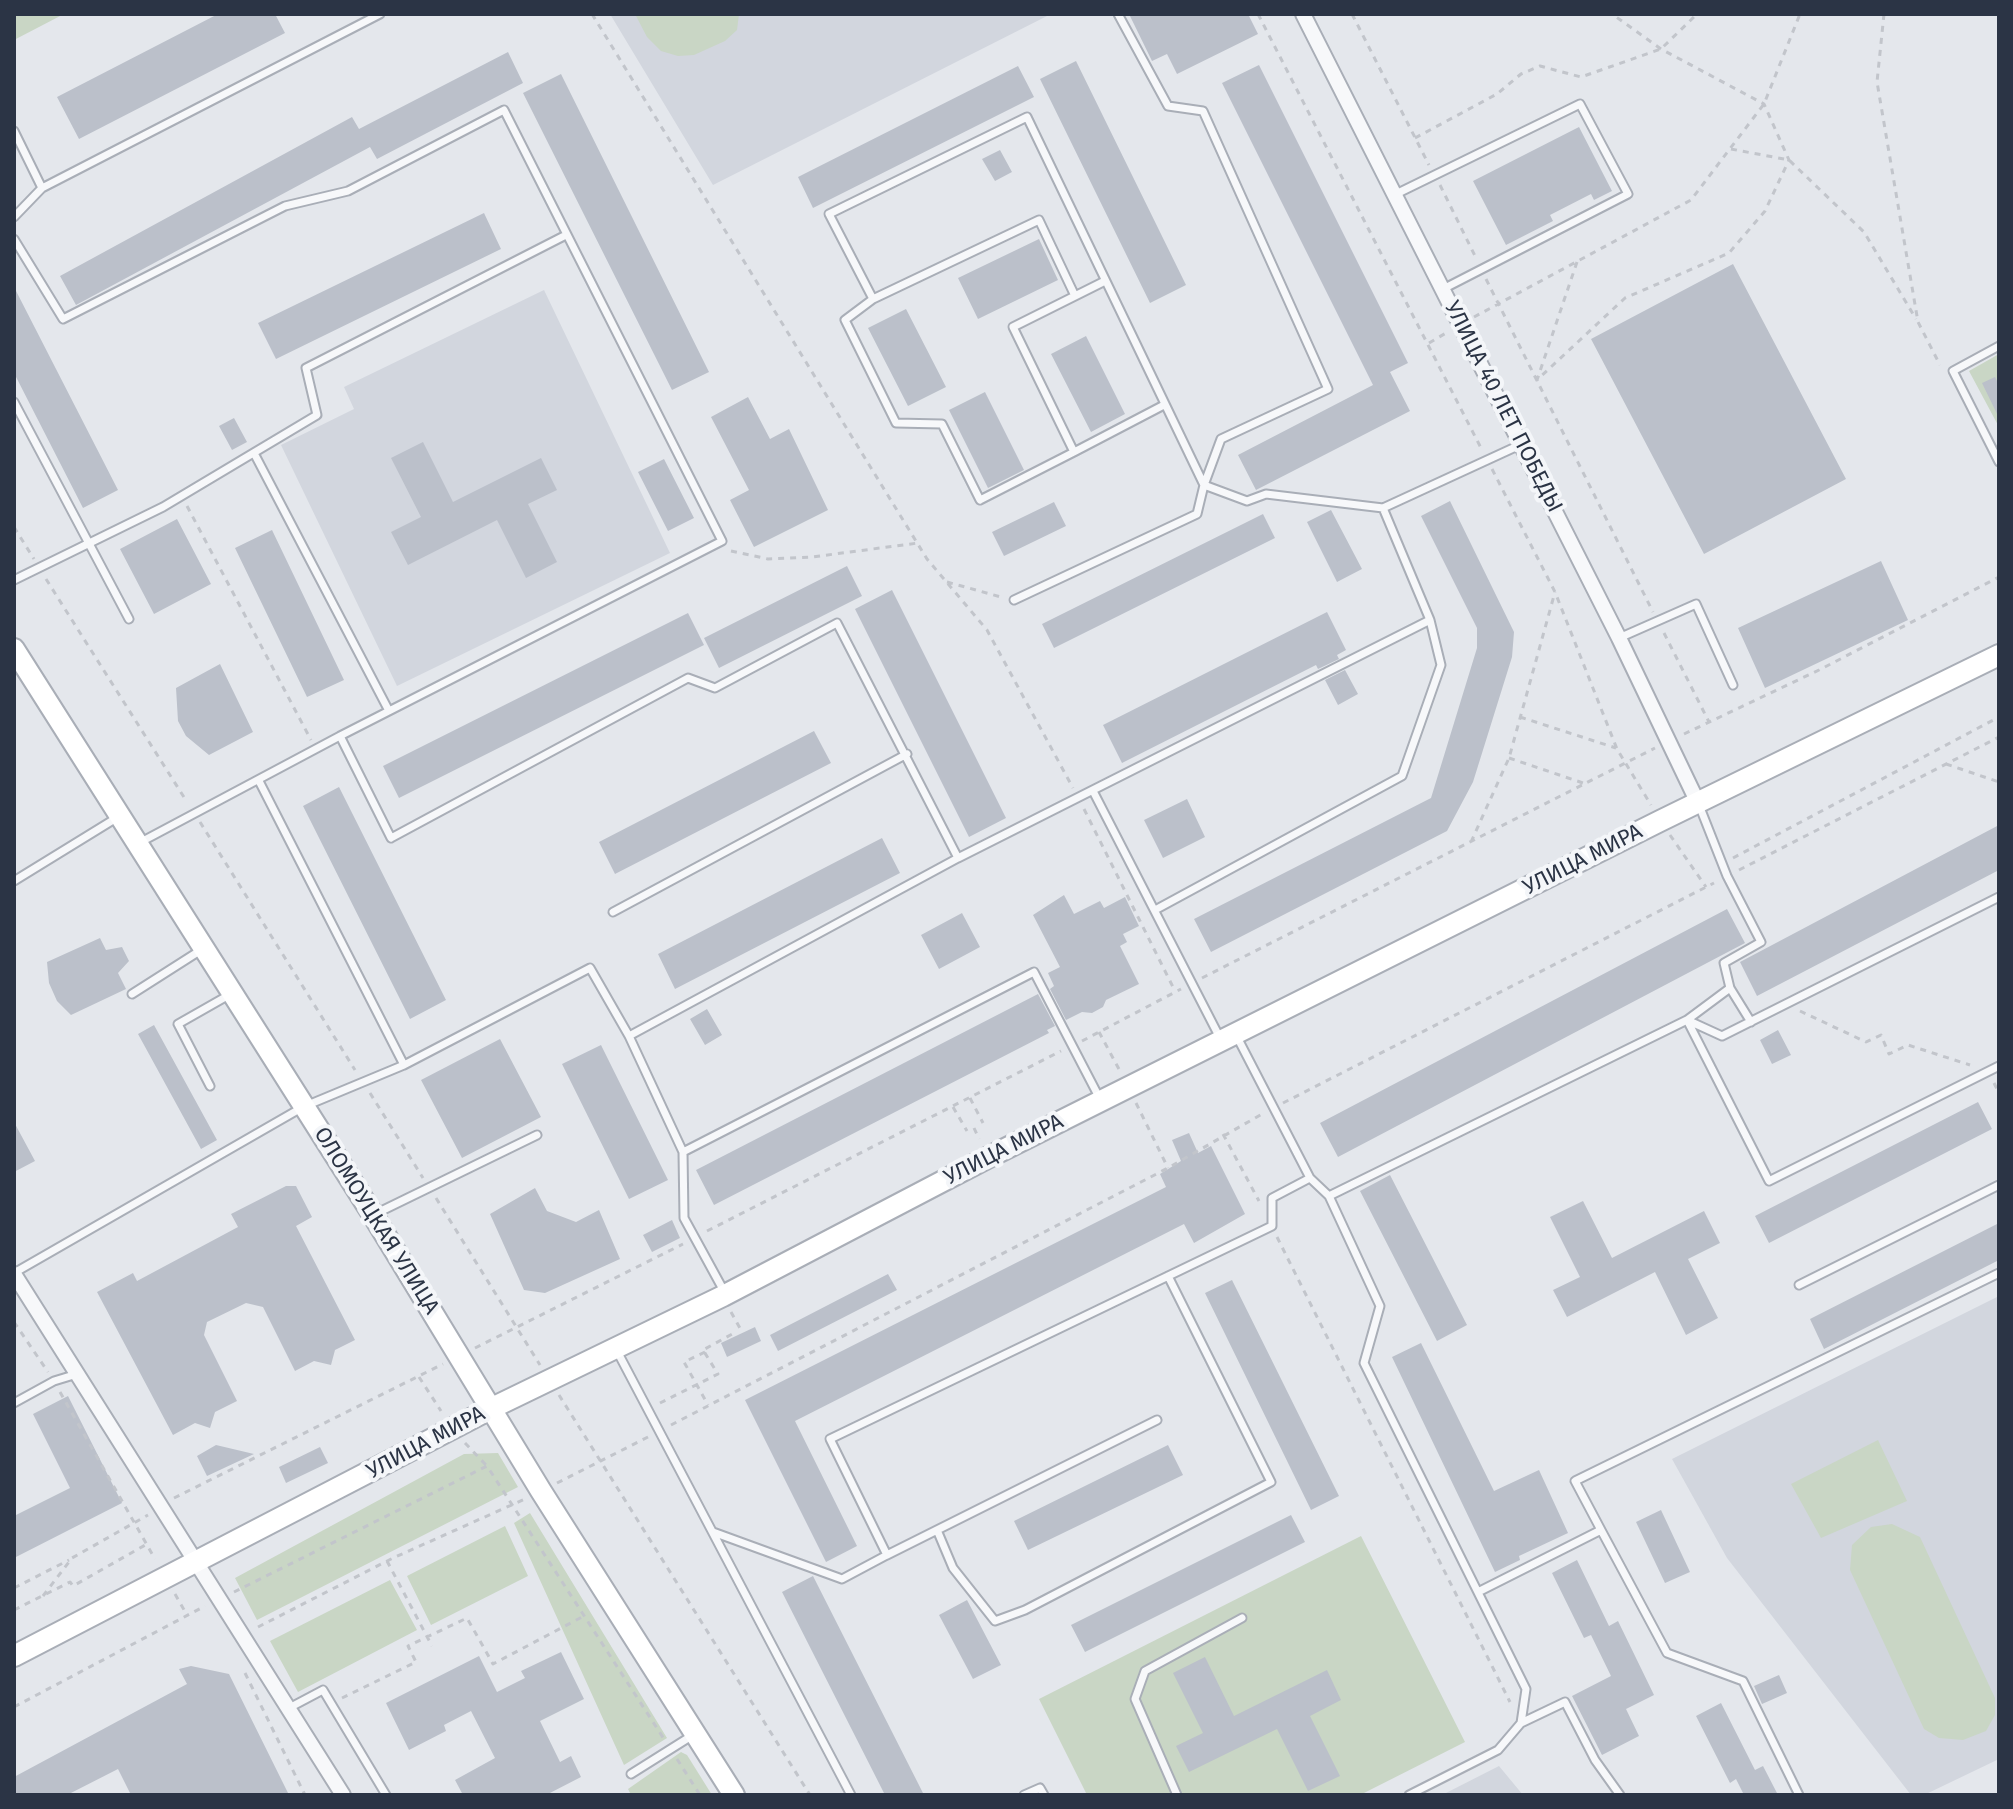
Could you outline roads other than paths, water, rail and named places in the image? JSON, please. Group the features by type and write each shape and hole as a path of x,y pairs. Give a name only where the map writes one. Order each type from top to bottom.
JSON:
{"street":[{"name":"УЛИЦА 40 ЛЕТ ПОБЕДЫ","path":"1303,14 1522,444 1698,803"},
{"name":"ОЛОМОУЦКАЯ УЛИЦА","path":"14,649 135,845 373,1215 541,1491 734,1795"},
{"name":"УЛИЦА МИРА","path":"14,1656 492,1408 726,1294 1101,1101 1999,655"},
{"path":"14,1273 343,1795"}],"lane":[{"path":"14,217 42,188 380,14"},
{"path":"1014,600 1197,514 1221,439 1328,389 1203,111 1168,106 1118,14"},
{"path":"1396,194 1580,104 1628,194 1443,289"},
{"path":"14,239 63,319 285,206 348,191 504,110 722,541 340,736 135,845"},
{"path":"873,299 829,214 1027,117 1204,485 1247,501 1266,494 1383,508 1522,444"},
{"path":"14,131 42,188"},
{"path":"1075,296 1039,220 873,299 845,320 896,423 942,424 980,500 1164,405"},
{"path":"14,580 182,496 255,455 317,415 306,368 566,235"},
{"path":"1074,452 1013,327 1105,281"},
{"path":"1999,346 1953,371 1999,462"},
{"path":"14,402 129,619"},
{"path":"255,455 389,711"},
{"path":"1155,910 1402,776 1441,665 1430,620 1383,508"},
{"path":"1619,638 1696,604 1733,685"},
{"path":"629,1036 958,858 1430,620"},
{"path":"340,736 391,838 688,678 715,688 837,623 958,858"},
{"path":"613,912 907,754"},
{"path":"259,781 404,1065"},
{"path":"1093,791 1193,982 1274,1108 1310,1178 1329,1196 1380,1306 1364,1363 1480,1591 1526,1689 1521,1723"},
{"path":"1698,803 1727,876 1761,942 1724,963 1730,988 1751,1022"},
{"path":"14,881 118,817"},
{"path":"1687,1020 1722,1036 1999,897"},
{"path":"132,994 202,949"},
{"path":"14,1273 303,1107 404,1065 590,968 629,1036 683,1152 684,1218 726,1294"},
{"path":"683,1152 1034,972 1101,1101"},
{"path":"1329,1196 1687,1020 1730,988"},
{"path":"210,1086 178,1024 231,994"},
{"path":"1687,1020 1769,1181 1999,1066"},
{"path":"373,1215 537,1135"},
{"path":"887,1555 830,1439 1272,1226 1272,1198 1310,1178"},
{"path":"1799,1285 1999,1185"},
{"path":"1799,1795 1743,1681 1667,1653 1575,1481 1999,1273"},
{"path":"937,1530 953,1568 995,1621 1025,1610 1271,1482 1168,1276"},
{"path":"615,1349 851,1795"},
{"path":"14,1403 54,1381 77,1374"},
{"path":"713,1532 842,1579 1157,1420"},
{"path":"1480,1591 1601,1530"},
{"path":"1177,1795 1135,1699 1145,1671 1242,1618"},
{"path":"286,1709 323,1690 386,1795"},
{"path":"1409,1795 1498,1750 1521,1723 1565,1702 1595,1760 1620,1795"},
{"path":"631,1774 695,1734"},
{"path":"1024,1795 1040,1788 1044,1795"}]}
